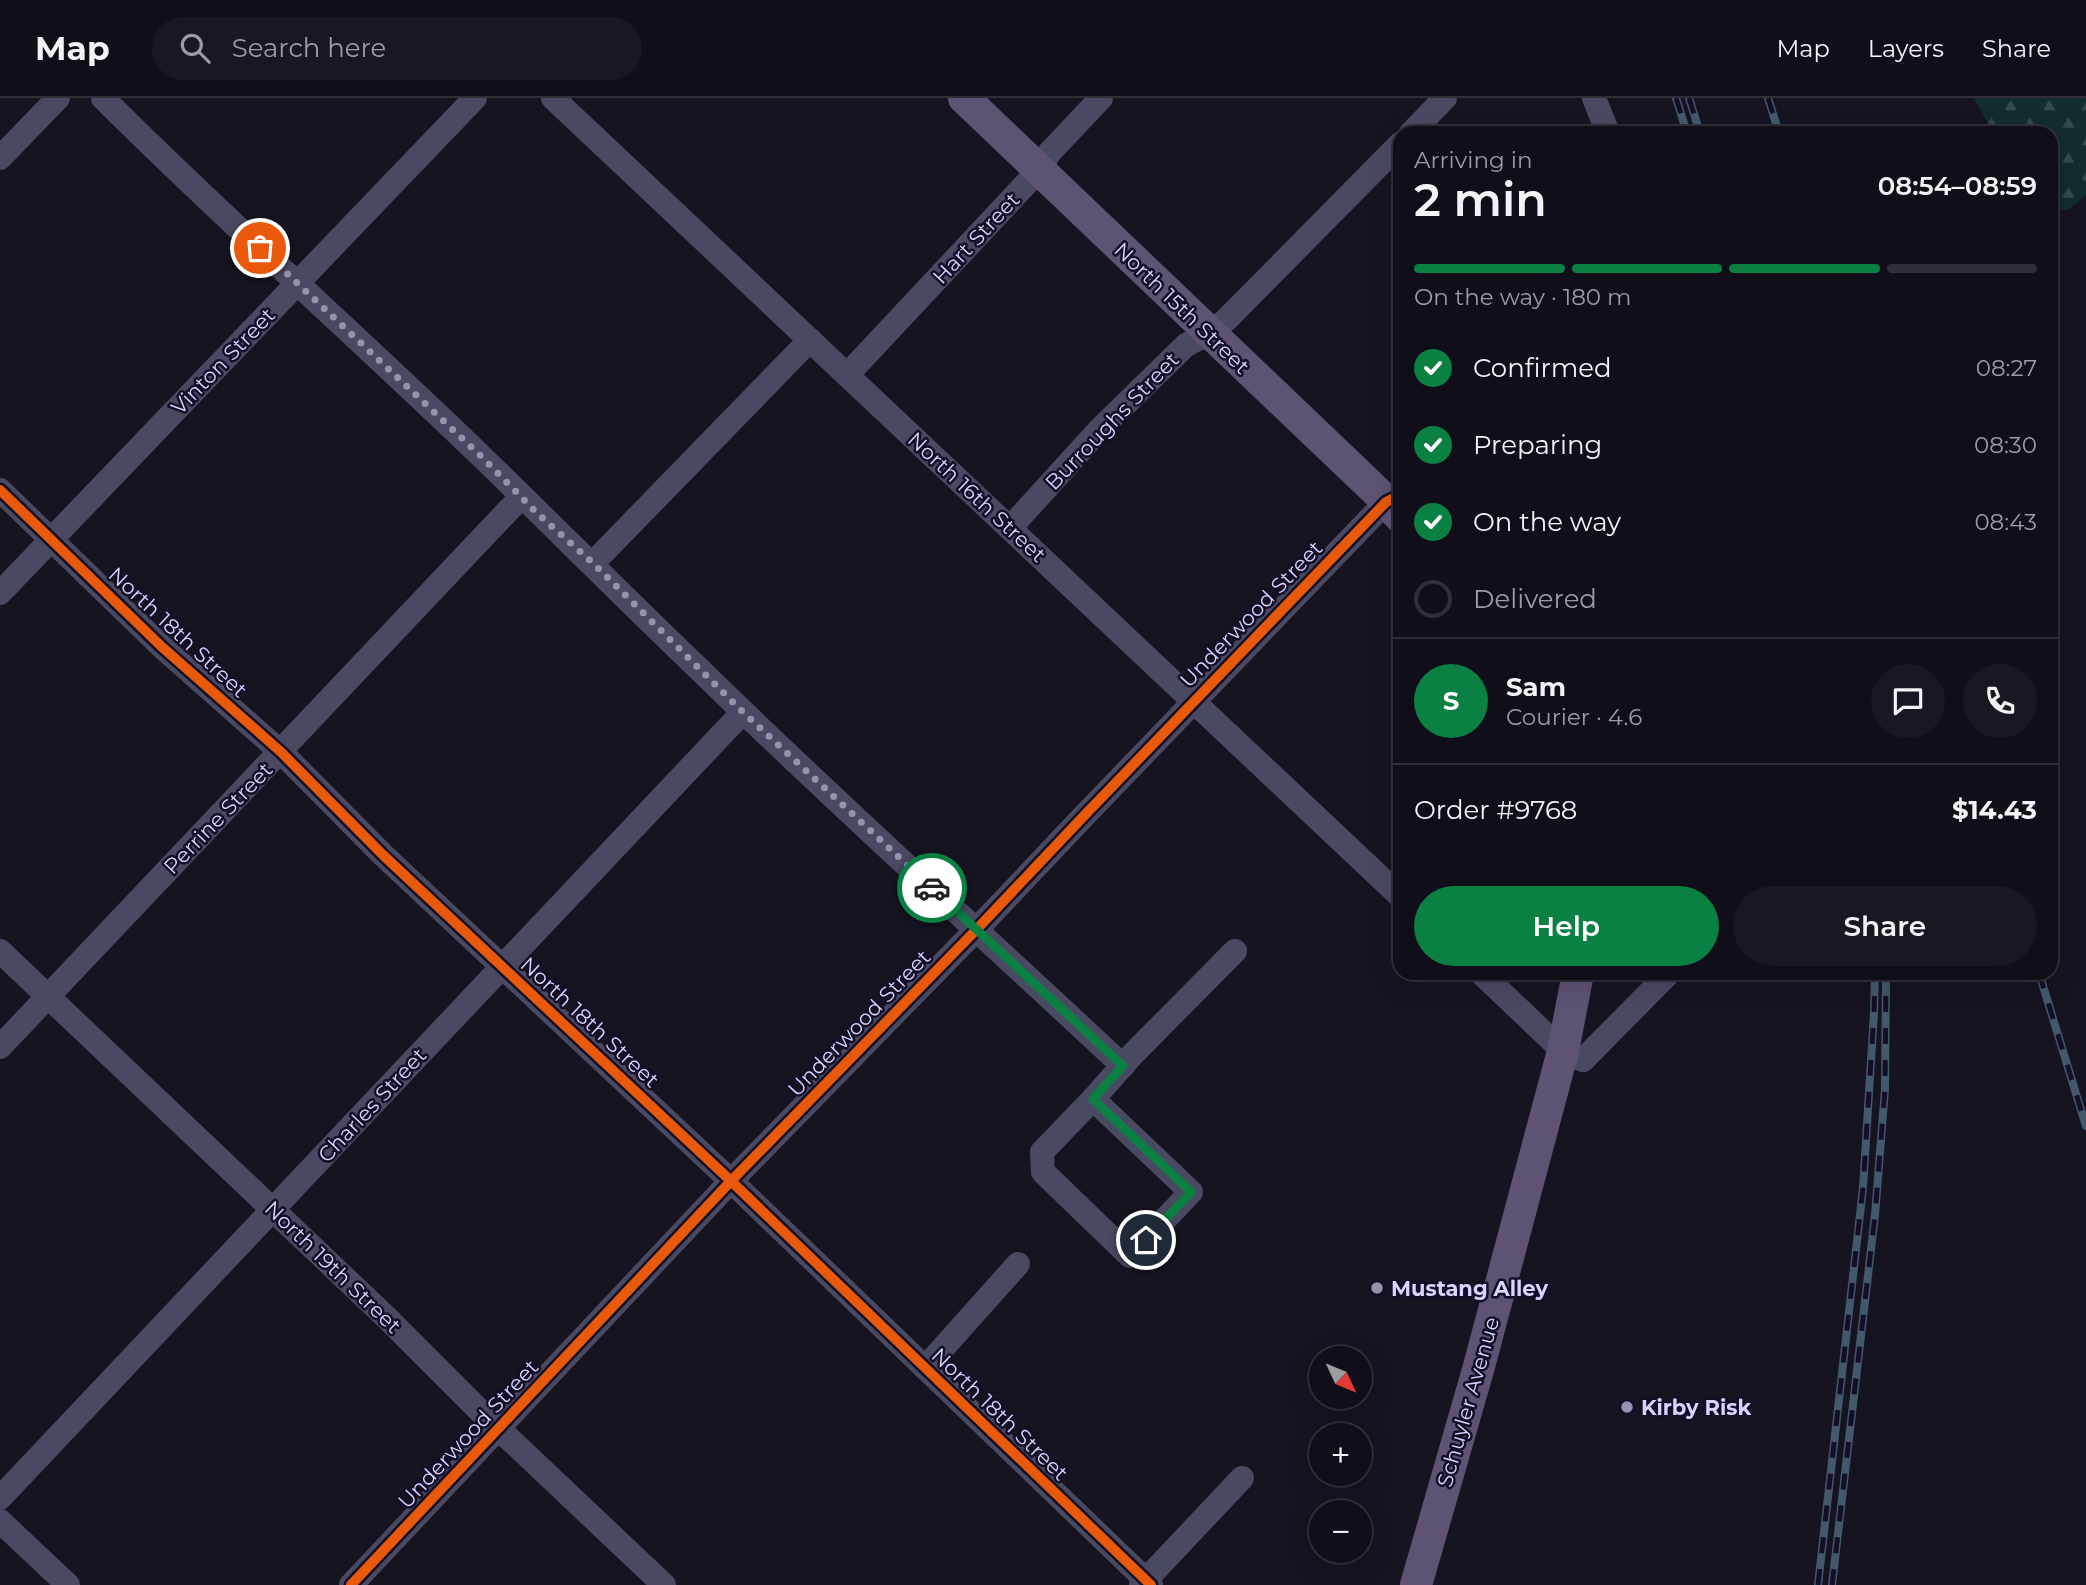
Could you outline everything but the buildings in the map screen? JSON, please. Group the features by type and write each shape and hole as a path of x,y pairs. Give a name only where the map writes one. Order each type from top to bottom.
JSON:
{"main road":[{"name":"North 15th Street","path":"964,98 1209,333 1393,503"},
{"name":"Schuyler Avenue","path":"1416,1585 1478,1370 1563,1051 1577,980"}],"street":[{"path":"0,158 58,98"},
{"path":"103,98 184,178 593,563 743,712 1123,1066"},
{"name":"Vinton Street","path":"0,593 475,98"},
{"name":"North 16th Street","path":"553,98 1393,889"},
{"name":"Hart Street","path":"847,375 1039,170 1050,152 1101,98"},
{"path":"1418,126 1445,98"},
{"path":"1594,98 1605,126"},
{"name":"Burroughs Street","path":"1010,528 1100,429 1186,345 1226,320 1393,151"},
{"path":"593,563 810,340"},
{"name":"North 18th Street","path":"0,490 162,647 281,752 383,855 731,1181 1146,1583"},
{"name":"Perrine Street","path":"0,1047 521,497"},
{"name":"Underwood Street","path":"351,1585 731,1181 977,929 1194,701 1393,507"},
{"name":"Charles Street","path":"0,1498 743,712"},
{"name":"North 19th Street","path":"0,951 664,1585"},
{"path":"1093,1099 1191,1192 1130,1256 1043,1172 1042,1152 1235,951"},
{"path":"1488,980 1563,1051 1583,1059 1662,980"},
{"path":"925,1368 1018,1264"},
{"path":"1146,1583 1242,1478"},
{"path":"0,1521 68,1585"}],"green space":[{"path":"1974,98 2086,98 2086,195 2068,210 2058,210 2058,126 1989,126"}],"railway":[{"path":"1676,98 1685,126"},
{"path":"1689,98 1698,126"},
{"path":"1768,98 1777,126"},
{"path":"1818,1585 1863,1188 1875,980"},
{"path":"1832,1585 1875,1215 1885,1089 1886,980"},
{"path":"2041,980 2086,1126"}],"cycle path":[{"path":"0,490 162,647 281,752 383,855 731,1181 1151,1585"},
{"path":"351,1585 731,1181 1386,502 1393,498"}],"way so far":[{"path":"260,248 484,459 538,514 593,563 743,712 932,888"}],"place":[{"name":"Mustang Alley","path":"1377,1288"},
{"name":"Kirby Risk","path":"1627,1407"}],"route":[{"path":"932,888 1123,1066 1093,1099 1191,1192 1146,1240"}]}
